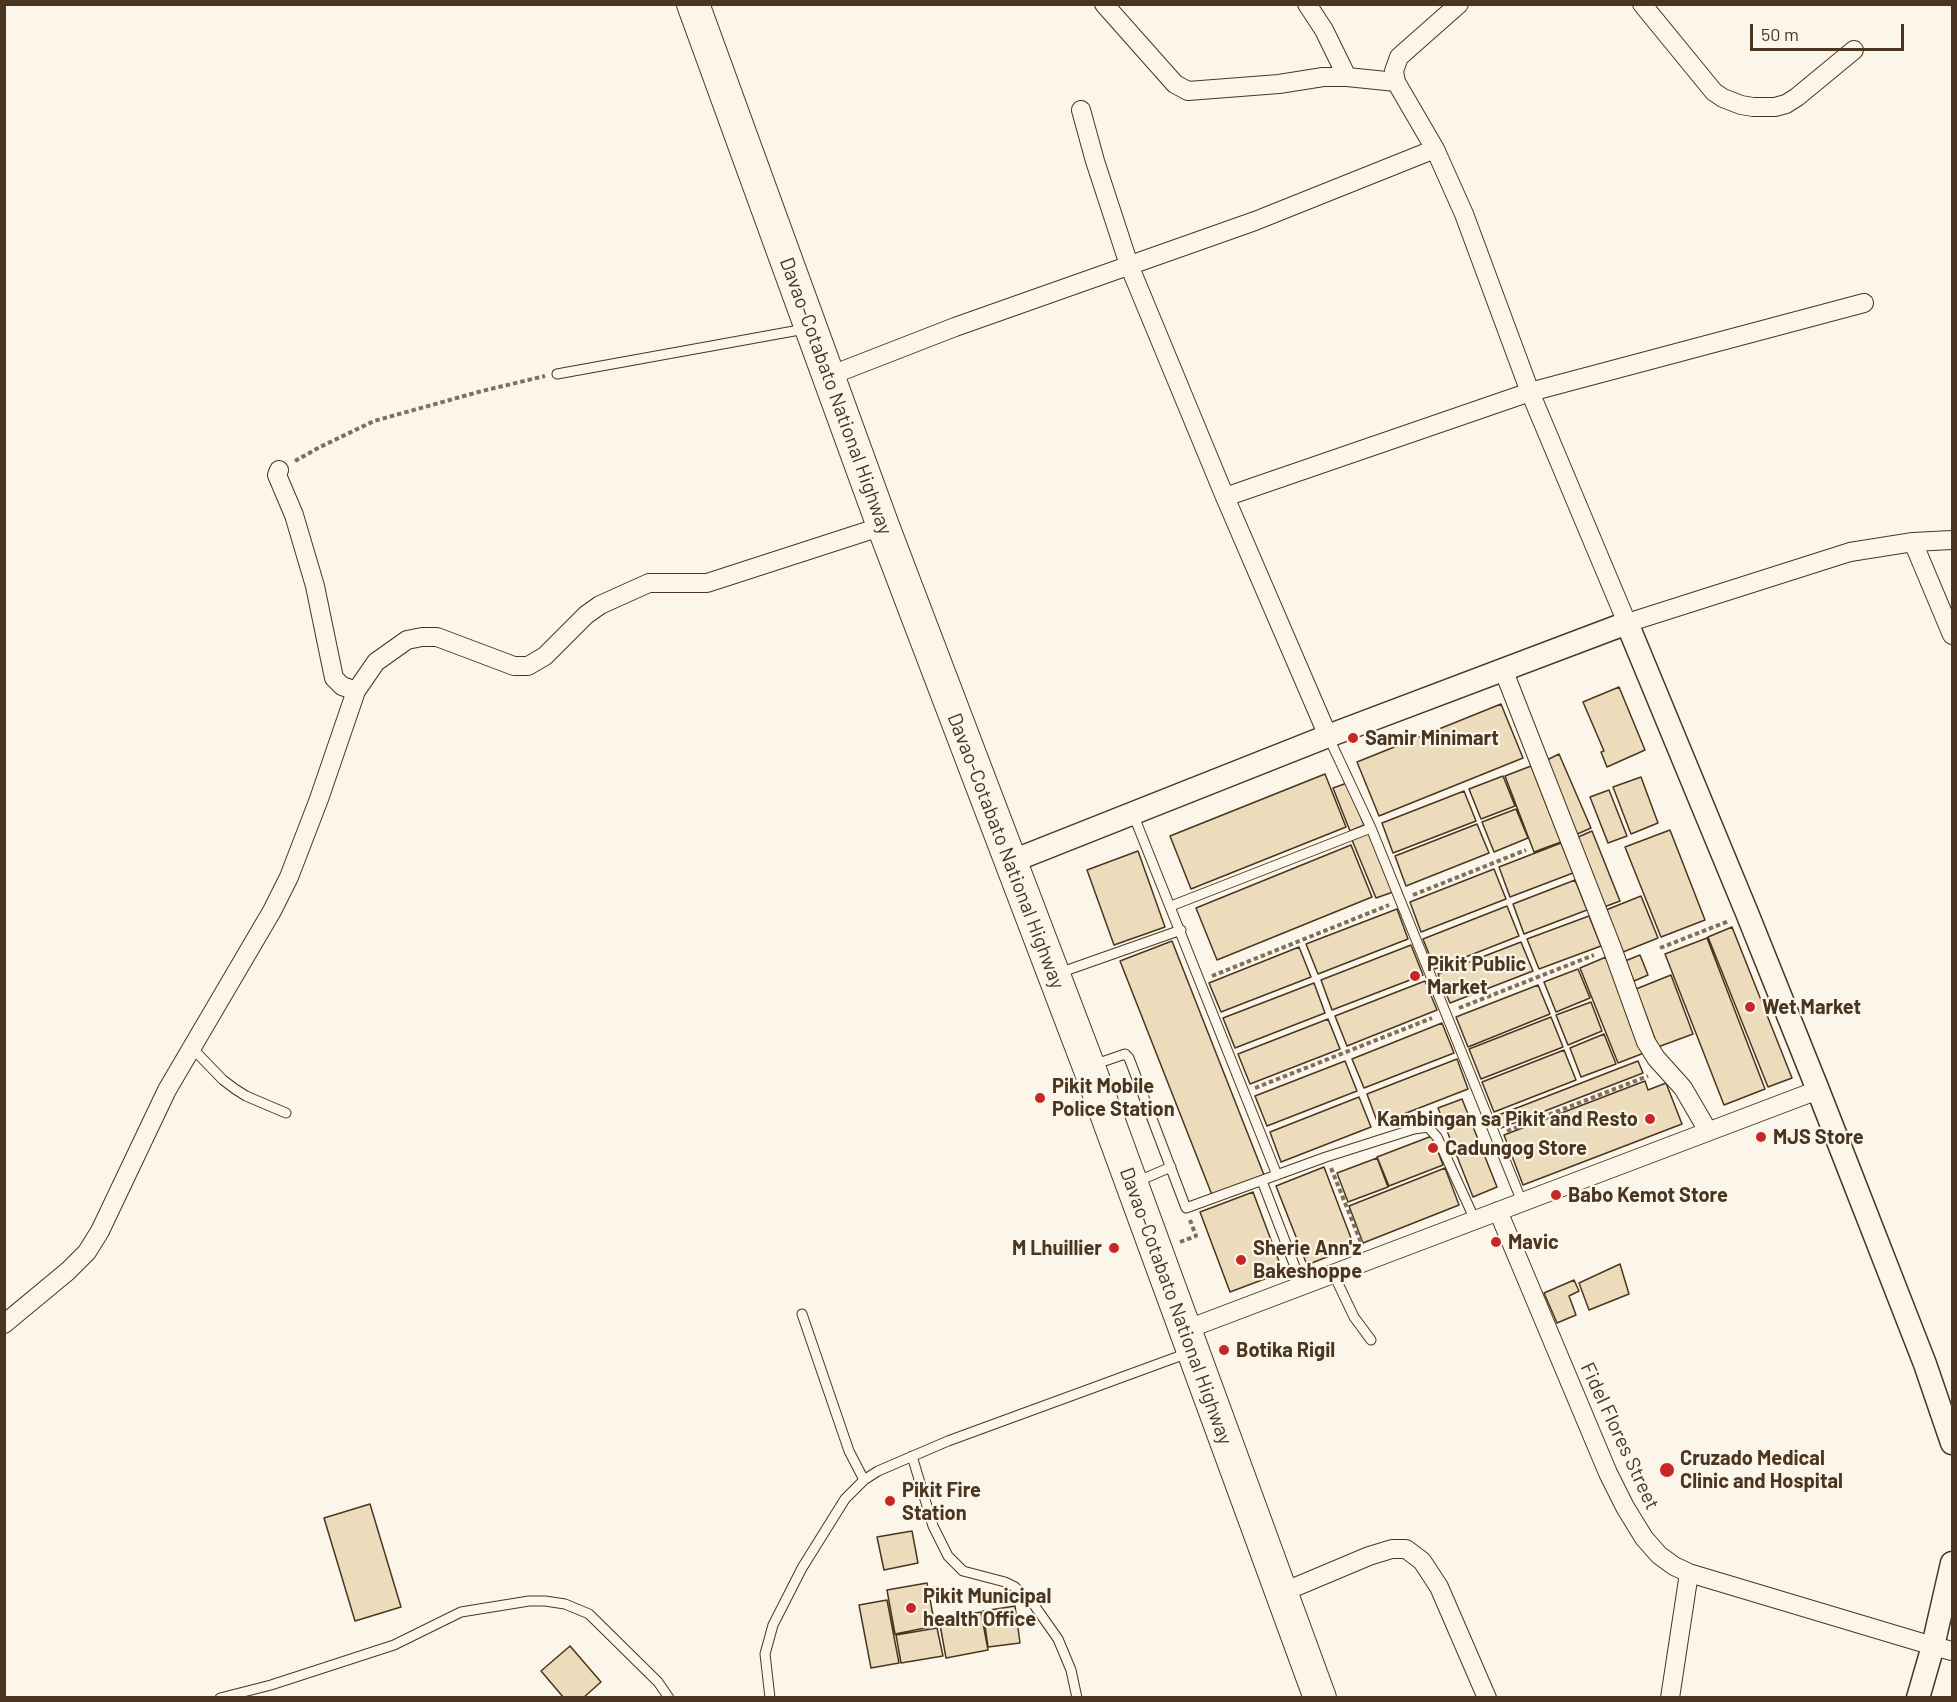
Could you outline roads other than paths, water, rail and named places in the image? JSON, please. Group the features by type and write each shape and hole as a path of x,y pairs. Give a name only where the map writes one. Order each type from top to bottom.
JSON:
{"highway":[{"name":"Davao-Cotabato National Highway","path":"693,4 883,526 1089,1067 1320,1698"}],"street":[{"path":"1104,4 1175,84 1188,91 1279,84 1323,77 1396,82"},
{"path":"1307,4 1324,30 1347,77"},
{"path":"1459,4 1399,57 1394,71 1396,82 1435,149 1464,214 1530,392 1748,913 1953,1443"},
{"path":"1642,4 1714,92 1731,102 1753,107 1775,107 1786,104 1854,50"},
{"path":"1081,110 1129,265 1225,497 1328,736"},
{"path":"829,376 955,327 1294,206 1435,149"},
{"path":"1225,497 1530,392 1864,303"},
{"path":"279,470 277,475 294,515 315,586 334,678 342,686 356,691"},
{"path":"4,1324 68,1271 87,1252 100,1232 167,1090 289,877 319,800 356,691 376,662 407,640 422,637 437,638 514,666 528,666 545,656 593,610 649,583 707,583 883,526"},
{"path":"1010,862 1328,736 1627,623 1850,552 1913,542 1953,540"},
{"path":"1913,542 1953,635"},
{"path":"1503,669 1612,948 1646,1042 1656,1058 1683,1088 1708,1131"},
{"path":"1189,1340 1302,1285 1818,1090"},
{"name":"Fidel Flores Street","path":"1498,1211 1608,1473 1624,1507 1644,1538 1659,1555 1689,1573 1943,1649"},
{"path":"1281,1593 1369,1556 1392,1549 1406,1549 1422,1561 1439,1587 1487,1698"},
{"path":"1918,1698 1943,1649 1953,1563"},
{"path":"1670,1698 1689,1573"}],"lane":[{"path":"557,374 811,328"},
{"path":"1328,736 1371,828 1522,1202"},
{"path":"1133,814 1277,1175"},
{"path":"1171,906 1371,828"},
{"path":"1054,975 1181,930"},
{"path":"192,1048 235,1089 286,1113"},
{"path":"1089,1067 1125,1054 1129,1058 1186,1208 1326,1157 1414,1129 1428,1127 1434,1131 1475,1220"},
{"path":"1131,1184 1171,1167"},
{"path":"1262,1181 1302,1285"},
{"path":"1334,1274 1354,1317 1371,1340"},
{"path":"802,1314 849,1450 864,1480"},
{"path":"770,1698 765,1654 772,1625 802,1568 845,1499 864,1480 912,1456 1189,1340"},
{"path":"912,1456 933,1526 948,1556 963,1571 1005,1582 1015,1587 1032,1602 1058,1639 1071,1670 1077,1698"},
{"path":"220,1698 271,1685 394,1645 461,1612 529,1601 545,1601 565,1604 589,1614 657,1682 669,1698"}],"place":[{"name":"Samir Minimart","path":"1353,738"},
{"name":"Pikit Public Market","path":"1415,976"},
{"name":"Wet Market","path":"1750,1007"},
{"name":"Pikit Mobile Police Station","path":"1040,1098"},
{"name":"Kambingan sa Pikit and Resto","path":"1650,1119"},
{"name":"MJS Store","path":"1761,1137"},
{"name":"Cadungog Store","path":"1433,1148"},
{"name":"Babo Kemot Store","path":"1556,1195"},
{"name":"Mavic","path":"1496,1242"},
{"name":"M Lhuillier","path":"1114,1248"},
{"name":"Sherie Ann'z Bakeshoppe","path":"1241,1260"},
{"name":"Botika Rigil","path":"1224,1350"},
{"name":"Cruzado Medical Clinic and Hospital","path":"1667,1470"},
{"name":"Pikit Fire Station","path":"890,1501"},
{"name":"Pikit Municipal health Office","path":"911,1608"}]}
